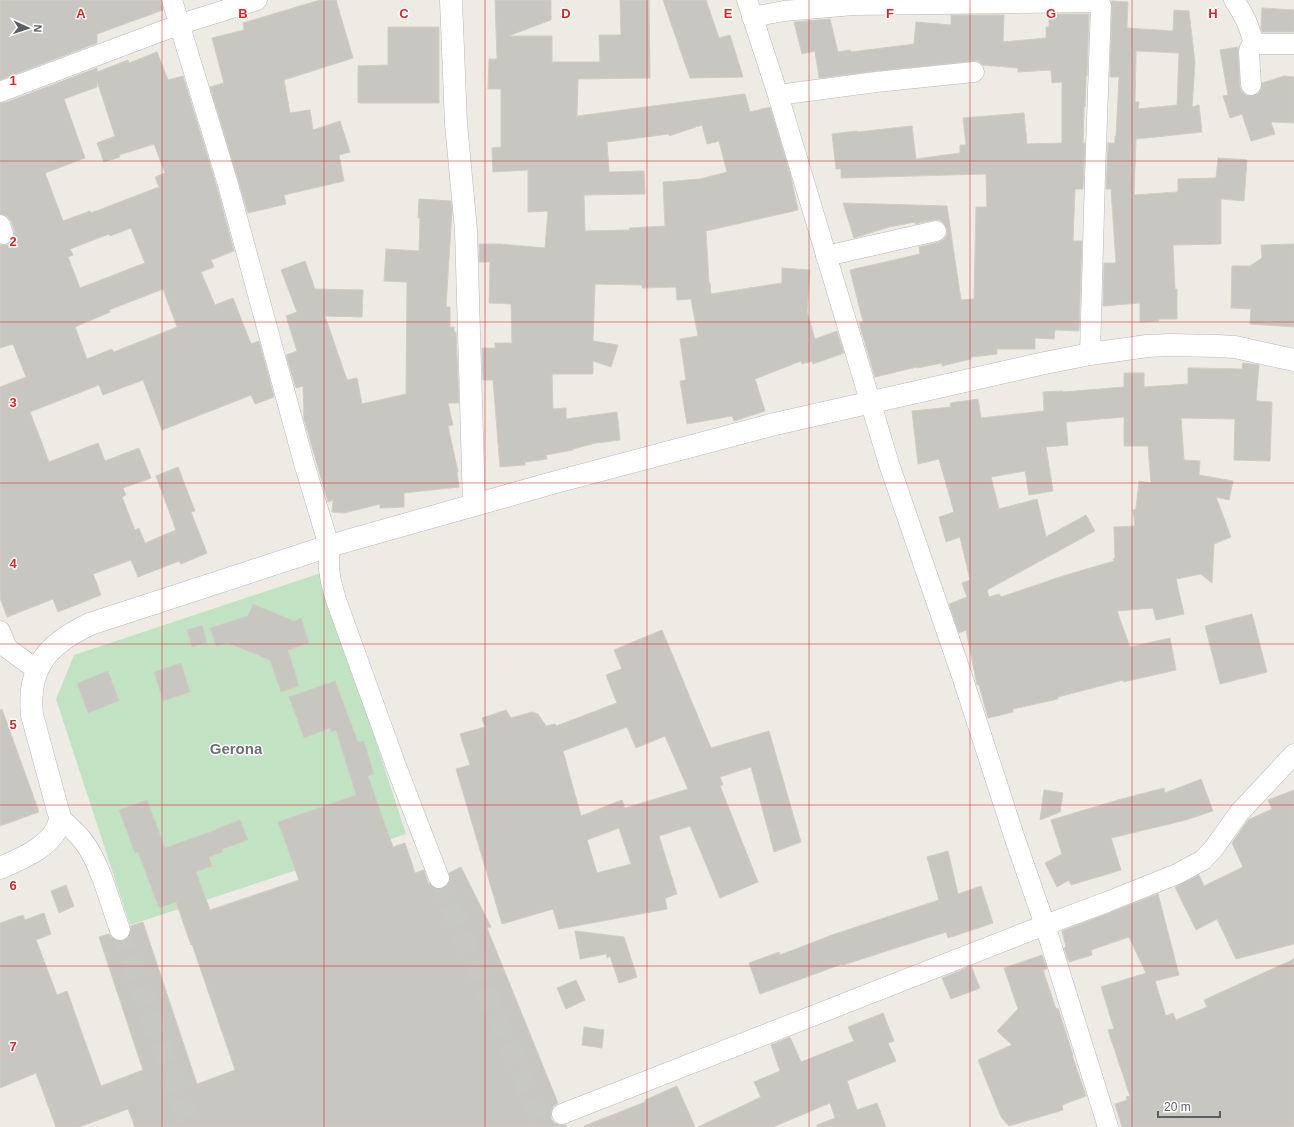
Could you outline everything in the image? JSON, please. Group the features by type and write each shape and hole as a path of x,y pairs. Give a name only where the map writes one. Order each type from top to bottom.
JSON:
{"main road":[{"path":"451,0 456,124 466,230 474,504"},
{"path":"0,868 31,852 49,840 56,830 60,818 32,715 30,700 37,670 47,654 57,644 72,633 90,624 329,546 474,504 775,424 1040,364 1090,354 1148,346 1217,346 1235,348 1294,360"}],"street":[{"path":"172,0 178,25 227,181 304,463 329,546 329,569 336,600 391,752 439,878"},
{"path":"0,92 178,25 258,0"},
{"path":"1234,0 1244,14 1250,28 1254,44"},
{"path":"1090,354 1100,2 853,5 784,12 750,9 778,96 904,511 961,674 1045,925 1108,1127"},
{"path":"1254,44 1294,44"},
{"path":"1251,85 1249,50 1254,44"},
{"path":"778,96 876,82 974,72"},
{"path":"826,256 936,232"},
{"path":"2,643 37,670"},
{"path":"562,1114 1107,902 1189,868 1203,860 1214,848 1239,813 1294,754"},
{"path":"60,818 79,836 93,857 120,930"}],"green space":[{"path":"321,573 406,834 130,925 56,699 74,655"}],"building":[{"path":"0,0 161,0 163,10 97,34 97,43 0,80"},
{"path":"320,0 336,0 353,58 284,80 290,113 310,110 313,130 340,121 350,152 339,155 344,181 284,195 286,204 248,213 210,87 224,83 212,38 244,30 243,23"},
{"path":"495,0 551,0 551,20 508,36 552,36 552,62 600,62 599,35 621,35 620,0 649,0 650,78 578,79 577,116 745,94 750,112 770,107 791,177 798,210 706,231 711,294 782,283 782,268 810,270 807,312 815,339 837,331 844,353 813,364 812,361 802,364 801,361 755,379 765,411 734,421 732,416 687,424 680,381 686,380 680,339 698,336 691,299 677,300 676,287 642,288 642,285 595,284 593,341 618,345 611,367 593,361 593,374 552,374 553,409 566,408 566,419 617,412 620,440 596,443 573,450 546,455 547,459 525,462 525,465 500,467 493,380 483,380 482,348 495,348 495,343 512,343 511,304 489,303 490,262 479,262 479,244 500,244 545,248 548,211 528,212 528,170 493,172 492,148 501,147 501,89 488,89 489,59 497,59","holes":["702,125 707,144 719,141 727,172 700,179 663,182 665,226 629,228 630,230 585,231 584,195 645,194 644,171 609,172 607,142 669,134 669,136"]},
{"path":"663,0 706,0 719,38 730,35 743,77 690,78"},
{"path":"1111,1 1128,2 1127,28 1173,31 1174,10 1189,11 1195,63 1192,107 1199,105 1202,132 1136,139 1134,195 1178,192 1178,179 1216,178 1218,158 1247,160 1244,201 1221,199 1221,244 1173,245 1175,289 1177,289 1177,319 1159,319 1159,321 1140,322 1140,303 1103,306 1104,263 1116,263 1111,189 1106,189 1108,143 1115,143 1116,136 1119,77 1110,77","holes":["1136,51 1179,53 1177,105 1138,109 1139,102 1135,102"]},
{"path":"1262,8 1294,10 1294,32 1262,32"},
{"path":"1049,14 1089,14 1087,76 1084,107 1083,143 1085,143 1083,189 1075,189 1073,241 1082,241 1079,331 1055,330 1054,339 1035,338 1035,349 997,349 997,354 971,357 971,359 942,366 942,363 917,367 875,377 859,323 863,322 850,270 920,254 919,247 943,240 947,235 947,229 944,223 940,220 934,220 889,227 854,238 843,203 947,206 961,300 974,299 976,207 987,207 986,174 841,178 841,169 836,169 832,134 912,126 916,159 960,153 960,145 966,145 963,118 1024,113 1027,144 1062,143 1062,82 1052,83 1051,70 1018,72 1018,68 983,65 978,61 819,78 815,51 802,54 794,22 830,19 838,52 850,50 851,52 914,44 916,22 951,25 951,15 1004,15 1003,42 1046,38 1046,27 1049,27"},
{"path":"388,27 439,27 439,103 358,103 358,66 388,65"},
{"path":"1238,47 1240,86 1241,91 1246,95 1251,96 1258,94 1261,90 1262,83 1284,76 1294,77 1294,123 1271,122 1275,134 1251,141 1242,114 1230,118 1223,96 1228,95 1220,50"},
{"path":"157,52 168,80 183,76 216,184 234,251 211,260 214,267 201,272 215,305 233,298 251,344 259,341 274,397 255,404 251,395 162,430 143,380 103,395 99,385 30,412 49,462 98,443 105,461 139,448 151,478 123,488 126,495 122,497 135,530 139,528 145,543 176,530 156,476 178,467 195,511 191,512 207,553 181,564 179,561 138,577 131,560 93,574 101,595 58,612 53,599 7,617 0,598 0,387 26,377 13,344 0,348 0,245 7,245 12,241 14,230 11,221 7,216 0,214 0,103 4,103 97,68 97,72 128,60 129,63","holes":["97,81 115,136 97,143 104,162 120,157 119,155 154,144 165,173 155,177 159,187 91,213 90,211 63,221 45,173 85,158 64,99 97,87","131,228 145,263 80,288 68,257 73,255 70,249 109,234 110,236","163,289 177,327 114,352 112,349 87,359 75,327 110,312 109,310"]},
{"path":"419,199 451,201 452,210 446,307 450,307 450,327 454,327 454,332 456,332 459,403 448,403 453,425 448,426 458,472 459,487 404,493 404,507 380,508 380,504 344,513 332,512 333,500 328,502 304,419 303,386 296,388 286,355 297,351 286,316 297,312 281,270 305,261 315,289 363,290 362,317 325,316 347,380 357,378 362,404 406,394 407,282 384,281 386,249 419,251"},
{"path":"1294,244 1294,327 1250,324 1251,309 1231,308 1232,266 1250,266 1262,258 1261,245"},
{"path":"1243,363 1259,365 1256,401 1272,402 1270,461 1234,460 1235,419 1181,418 1184,460 1200,461 1199,475 1233,481 1229,500 1216,497 1231,537 1214,544 1212,583 1201,574 1176,579 1184,614 1156,620 1153,608 1117,611 1130,647 1170,638 1176,670 1123,682 1123,680 1058,697 1058,699 1013,709 1013,712 988,718 979,685 977,685 966,630 959,633 949,604 967,597 962,583 970,580 960,537 946,542 939,517 954,512 939,459 918,464 912,411 951,407 950,403 978,399 981,418 1044,411 1043,392 1063,392 1124,387 1124,373 1144,373 1144,387 1188,384 1188,368 1242,369","holes":["1124,417 1124,446 1148,446 1151,483 1139,481 1136,509 1133,510 1135,526 1114,527 1114,561 1001,597 999,594 989,597 987,590 1095,531 1086,515 1046,537 1037,499 999,509 991,477 1025,471 1029,495 1053,491 1046,447 1068,445 1066,422"]},
{"path":"253,604 294,621 301,618 309,643 288,650 299,686 281,692 270,660 228,643 216,646 210,628 248,616"},
{"path":"1252,614 1267,672 1220,684 1205,626"},
{"path":"202,625 207,642 192,647 187,630"},
{"path":"662,630 711,748 769,731 801,842 774,852 751,767 720,777 723,785 720,786 758,882 720,898 690,826 659,836 677,894 665,898 667,909 559,929 553,909 502,924 456,769 470,765 460,734 485,727 482,718 506,710 511,718 532,712 538,714 546,726 555,724 556,726 617,703 606,675 622,669 614,650","holes":["627,727 636,748 665,736 688,789 625,808 622,800 581,816 563,751","619,828 631,864 597,873 587,840"]},
{"path":"181,663 190,692 163,701 154,672"},
{"path":"108,671 119,701 88,713 77,683"},
{"path":"335,681 358,742 364,741 374,774 368,776 393,847 405,843 415,873 424,870 428,883 437,889 443,889 448,886 450,879 449,873 461,867 491,927 487,928 558,1103 553,1107 551,1119 555,1123 566,1125 567,1127 135,1127 128,1109 79,1127 56,1127 36,1073 0,1088 0,923 23,915 25,920 44,913 51,934 36,940 57,995 67,991 101,1086 143,1070 99,937 109,934 113,939 123,941 129,937 131,926 143,922 197,1084 235,1070 176,902 159,908 138,852 135,853 119,810 147,800 165,848 240,820 248,840 222,849 223,852 209,857 212,866 196,872 210,910 299,880 278,822 356,795 336,730 331,732 330,728 304,738 289,697"},
{"path":"2,709 39,812 0,826 0,710"},
{"path":"1201,779 1213,811 1186,820 1111,838 1121,870 1071,885 1069,880 1057,887 1045,863 1062,854 1051,820 1164,788 1165,793"},
{"path":"1044,790 1063,793 1060,812 1040,820"},
{"path":"1294,790 1294,944 1236,959 1217,919 1196,930 1175,887 1199,875 1204,886 1243,867 1232,843 1248,820 1272,809 1268,800"},
{"path":"948,851 958,894 981,886 993,923 948,938 946,932 843,965 842,964 760,994 749,963 779,952 780,955 832,935 939,900 927,857"},
{"path":"66,885 74,906 59,913 51,891"},
{"path":"1158,894 1179,975 1155,981 1166,1016 1173,1013 1176,1020 1207,1007 1204,1000 1294,959 1294,1127 1122,1127 1115,1104 1127,1100 1126,1097 1130,1096 1108,1030 1114,1029 1101,987 1146,973 1129,937 1091,950 1092,955 1069,962 1064,948 1066,947 1062,931"},
{"path":"575,931 624,937 637,977 619,983 610,956 607,958 606,954 580,959"},
{"path":"1042,955 1047,969 1043,970 1056,1009 1058,1008 1086,1096 1062,1105 1063,1110 1009,1126 1001,1117 978,1060 1012,1045 997,1031 1018,1009 1004,968"},
{"path":"971,966 980,988 951,999 942,978"},
{"path":"576,980 585,1000 566,1009 557,988"},
{"path":"883,1013 894,1041 888,1043 896,1061 847,1081 857,1110 877,1103 886,1127 817,1127 817,1125 835,1118 830,1103 773,1127 698,1127 761,1097 754,1082 780,1071 771,1045 790,1037 801,1062 854,1041 848,1027"},
{"path":"584,1027 604,1030 602,1048 582,1045"},
{"path":"677,1086 695,1127 584,1126 645,1102 645,1100"}],"tunnel":[{"path":"439,878 543,1127"},
{"path":"120,930 190,1127"}],"district":[{"name":"Gerona","path":"236,749"}]}
